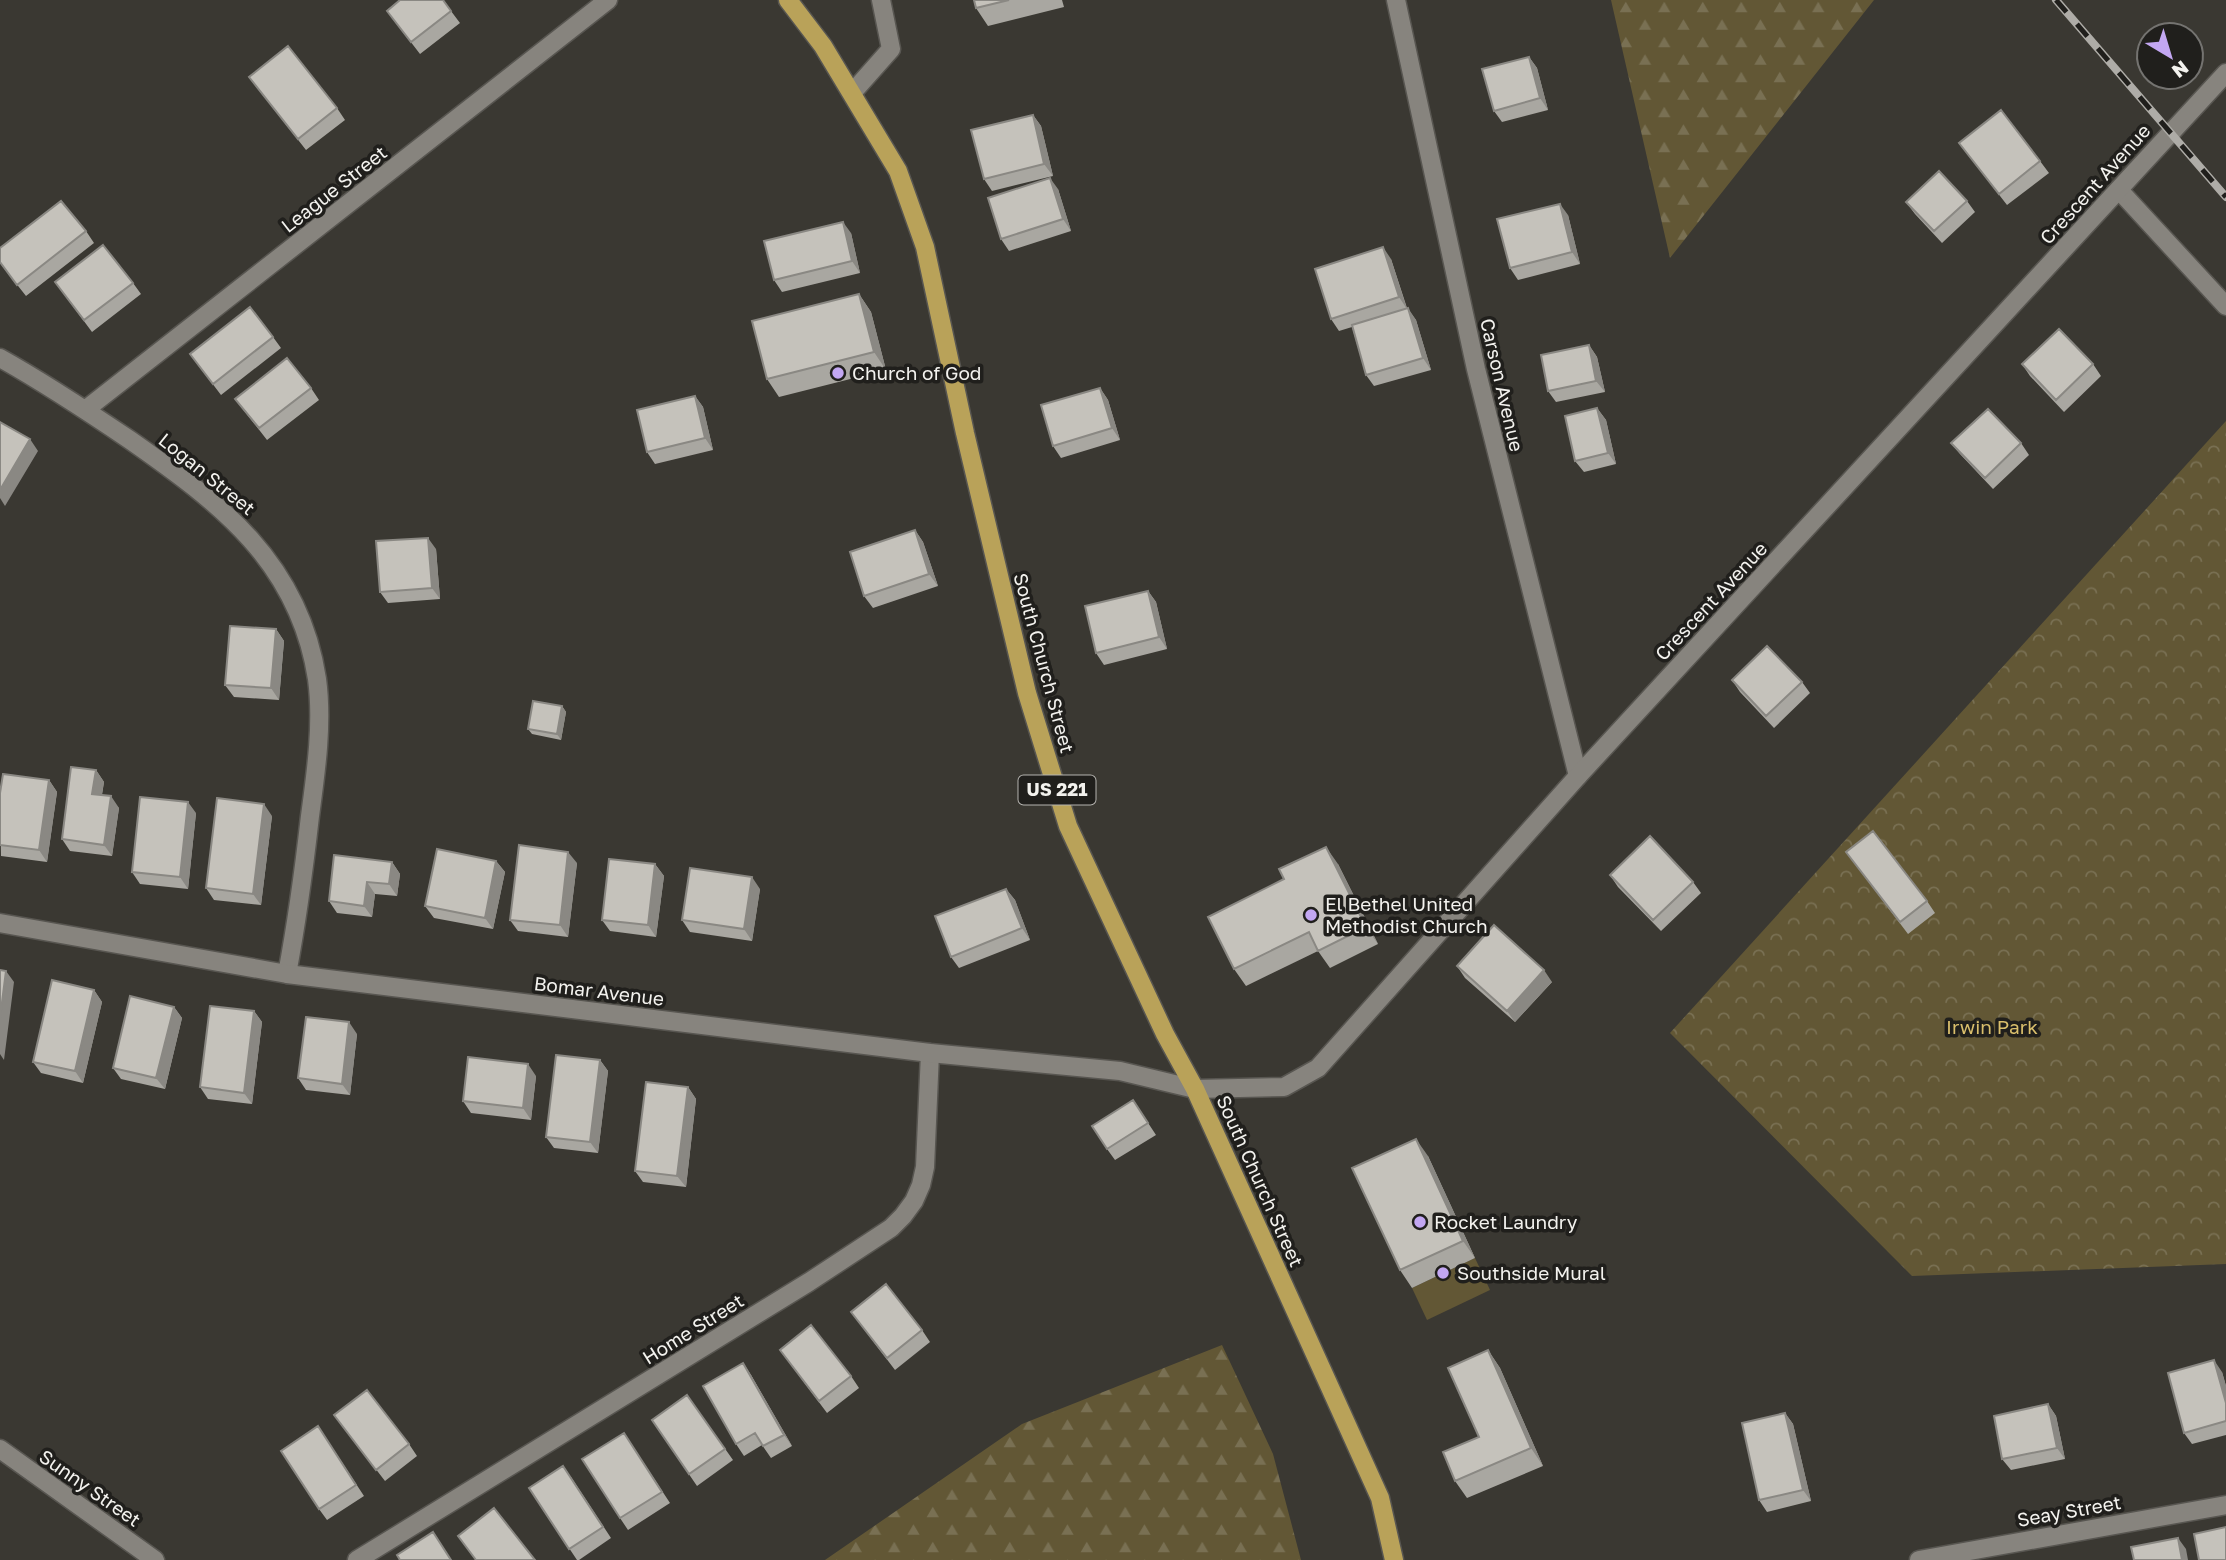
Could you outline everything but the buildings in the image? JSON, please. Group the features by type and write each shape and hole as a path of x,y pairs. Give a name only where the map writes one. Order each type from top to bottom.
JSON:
{"main road":[{"name":"South Church Street","path":"788,0 822,46 898,171 925,247 965,433 1027,693 1068,826 1165,1034 1195,1089 1380,1498 1394,1560"}],"street":[{"name":"League Street","path":"85,410 608,0"},
{"path":"852,93 891,49 881,0"},
{"name":"Carson Avenue","path":"1396,0 1476,369 1578,776"},
{"name":"Crescent Avenue","path":"1195,1089 1284,1087 1318,1068 1578,776 2226,73"},
{"path":"2119,190 2226,306"},
{"name":"Logan Street","path":"0,358 41,381 168,467 230,516 267,558 291,596 308,637 317,680 319,724 314,787 287,974"},
{"name":"Bomar Avenue","path":"0,923 287,974 930,1053 1120,1071 1195,1089"},
{"name":"Home Street","path":"357,1560 809,1282 891,1228 904,1216 921,1185 925,1167 930,1053"},
{"name":"Sunny Street","path":"0,1449 155,1560"},
{"name":"Seay Street","path":"1919,1560 2226,1505"}],"green space":[{"path":"1611,0 1874,0 1670,258"},
{"name":"Irwin Park","path":"2226,421 2226,1264 1912,1276 1670,1033"},
{"path":"1475,1258 1490,1290 1427,1320 1412,1288"},
{"path":"1222,1345 1273,1454 1301,1560 825,1560 1022,1424"}],"railway":[{"path":"2056,0 2226,197"}],"place":[{"name":"Church of God","path":"838,373"},
{"name":"El Bethel United Methodist Church","path":"1311,915"},
{"name":"Rocket Laundry","path":"1420,1222"},
{"name":"Southside Mural","path":"1443,1273"}]}
